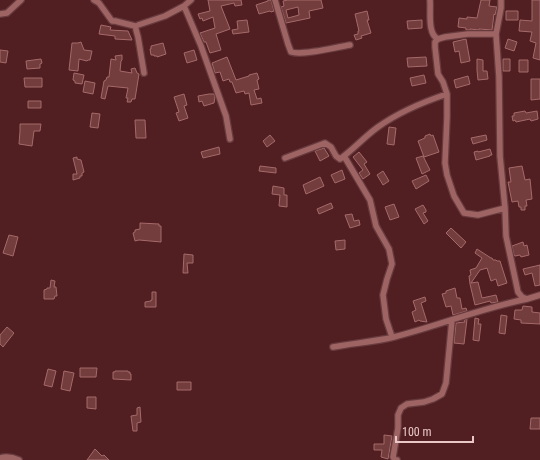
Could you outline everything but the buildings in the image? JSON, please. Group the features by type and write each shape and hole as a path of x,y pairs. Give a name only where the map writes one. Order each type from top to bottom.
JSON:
{"street":[{"path":"0,14 7,13 21,0"},
{"path":"94,0 99,3 112,21 136,26 144,74"},
{"path":"138,25 165,16 184,6 191,0"},
{"path":"275,0 291,52 311,52 350,45"},
{"path":"430,0 431,31 434,37 438,39"},
{"path":"501,0 496,34 499,77 500,156 506,236 518,292 526,299"},
{"path":"184,6 226,116 230,140"},
{"path":"496,34 468,34 446,37 438,39 435,42 435,47 438,74 443,82 447,94 445,163 447,175 454,196 464,213 478,215 505,208"},
{"path":"284,158 325,143 331,147 336,156 340,158 379,126 422,103 447,94"},
{"path":"344,156 370,200 376,226 389,249 392,264 383,295 386,319 392,337"},
{"path":"333,347 392,337 540,295"},
{"path":"397,460 395,460 394,457 398,428 398,415 401,408 407,404 424,402 442,394 446,383 452,320"},
{"path":"0,458 7,457 19,460"}]}
